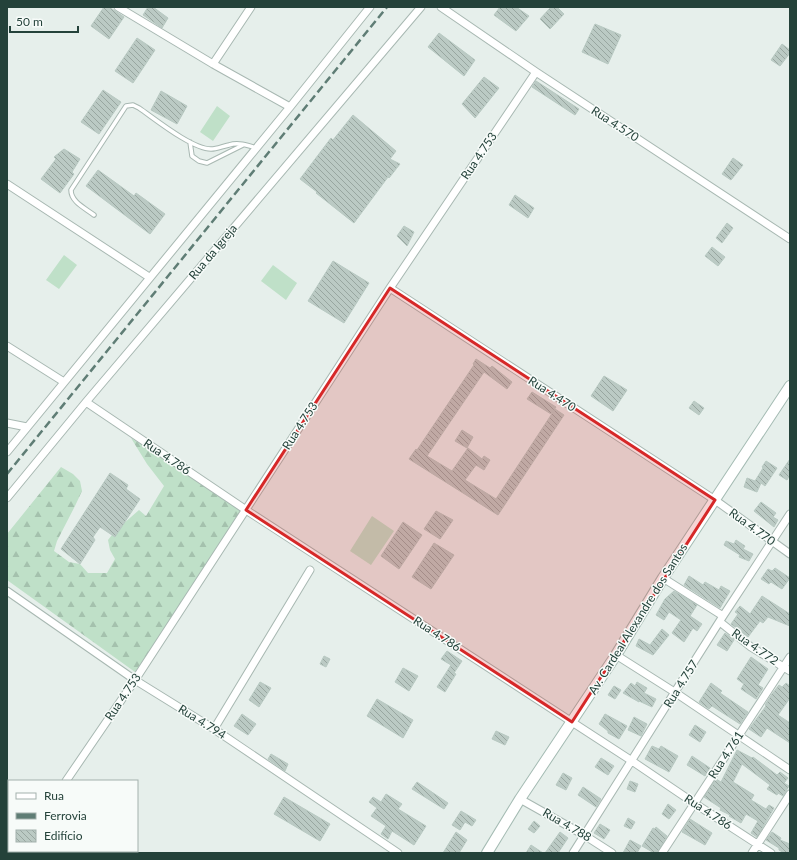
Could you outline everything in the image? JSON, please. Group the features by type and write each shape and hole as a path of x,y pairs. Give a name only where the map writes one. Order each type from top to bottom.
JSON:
{"main road":[{"name":"Av. Cardeal Alexandre dos Santos","path":"486,853 520,799 616,655 663,578 790,386"}],"street":[{"path":"118,7 130,10 213,64 290,107"},
{"path":"213,64 251,7"},
{"path":"7,452 290,107 370,7"},
{"name":"Rua da Igreja","path":"7,498 86,402 421,7"},
{"name":"Rua 4.570","path":"441,7 536,72 790,238"},
{"name":"Rua 4.753","path":"67,780 135,680 390,288 536,72"},
{"path":"7,184 149,277"},
{"name":"Rua 4.470","path":"390,288 715,500"},
{"path":"7,346 64,382"},
{"name":"Rua 4.786","path":"86,402 246,510 632,760 694,803 771,853"},
{"path":"7,422 27,427"},
{"name":"Rua 4.770","path":"715,500 790,554"},
{"name":"Rua 4.757","path":"573,853 790,514"},
{"path":"214,729 310,570"},
{"name":"Rua 4.772","path":"663,578 722,619 751,647 790,671"},
{"name":"Rua 4.794","path":"7,591 135,680 214,729 398,853"},
{"path":"616,655 676,693 790,770"},
{"name":"Rua 4.761","path":"662,853 790,657"},
{"path":"752,853 790,794"},
{"name":"Rua 4.788","path":"520,799 584,835 612,853"}],"lane":[{"path":"94,215 74,200 71,195 71,190 126,106 139,108 200,147 211,149 231,144 244,144 256,148"},
{"path":"190,142 192,156 199,161 207,163 244,144"}],"highlighted area":[{"path":"390,288 715,500 572,722 246,510"}],"green space":[{"path":"217,106 230,116 213,141 200,132"},
{"path":"64,255 77,265 59,289 46,280"},
{"path":"273,265 297,283 286,300 261,281"},
{"path":"131,438 246,510 135,672 7,580 7,534 61,467 73,474 80,481 82,491 57,541 54,551 69,562 80,564 88,573 107,573 115,559 110,550 108,540 115,531 139,510 146,516 164,486 147,464"},
{"path":"372,516 394,531 371,565 350,551"}],"building":[{"path":"104,7 109,7 124,17 109,39 91,26"},
{"path":"148,7 153,7 168,18 162,28 143,15"},
{"path":"500,7 516,7 529,16 516,31 494,15"},
{"path":"551,7 557,7 564,14 550,29 540,19"},
{"path":"595,24 621,35 608,64 582,52"},
{"path":"439,33 475,60 464,76 428,47"},
{"path":"137,38 155,50 133,83 115,71"},
{"path":"782,44 790,50 790,53 780,66 771,60"},
{"path":"484,77 499,88 475,118 462,104"},
{"path":"536,81 579,109 575,115 532,87"},
{"path":"103,90 121,102 99,134 81,122"},
{"path":"161,91 187,106 177,124 151,110"},
{"path":"353,115 396,151 390,159 400,164 389,178 388,177 354,223 300,179 331,138 333,140"},
{"path":"64,149 80,159 72,172 74,174 60,193 41,179 56,159 54,157"},
{"path":"733,158 743,165 731,180 722,174"},
{"path":"98,170 134,196 136,193 165,214 150,234 86,186"},
{"path":"515,195 534,208 528,218 509,205"},
{"path":"727,223 733,228 722,243 716,238"},
{"path":"404,226 414,232 407,246 397,236"},
{"path":"712,247 725,257 718,266 705,256"},
{"path":"333,261 369,283 344,323 308,301"},
{"path":"476,359 490,368 492,366 512,382 507,389 484,372 427,456 452,471 468,448 482,459 484,456 490,460 484,470 476,465 465,480 496,499 555,409 564,415 498,515 409,459 416,449 417,450 474,365 473,364"},
{"path":"604,376 627,390 613,411 591,396"},
{"path":"532,392 556,407 551,414 527,399"},
{"path":"694,401 704,408 699,415 689,408"},
{"path":"462,430 473,437 467,448 455,441"},
{"path":"790,459 790,475 787,480 779,475"},
{"path":"766,461 777,468 765,486 761,483 757,492 744,487 747,478 755,481"},
{"path":"110,473 128,485 126,489 140,499 115,537 100,527 93,537 95,540 80,564 61,549"},
{"path":"761,502 776,513 773,517 778,520 774,527 754,511"},
{"path":"436,511 453,520 440,539 424,529"},
{"path":"403,522 422,535 399,569 381,556"},
{"path":"736,540 745,546 743,549 753,554 749,561 739,557 740,555 724,545 726,541 734,544"},
{"path":"434,543 454,555 431,589 412,577"},
{"path":"775,568 790,578 782,589 771,582 769,584 761,579 768,569 772,571"},
{"path":"689,576 703,585 705,582 719,590 721,586 730,591 720,608 684,585"},
{"path":"674,591 697,605 690,616 702,624 697,631 693,628 684,642 672,633 681,620 669,612 664,620 656,615 665,599"},
{"path":"762,596 790,614 790,626 768,617 763,623 760,621 748,637 731,624 738,614 735,612 740,606 750,614"},
{"path":"662,629 669,635 653,655 636,646 639,639 650,645"},
{"path":"725,633 734,640 727,651 717,645"},
{"path":"447,651 462,661 454,673 456,674 445,692 437,687 451,665 441,659"},
{"path":"324,656 330,659 326,667 320,664"},
{"path":"751,657 768,669 758,685 763,688 756,699 741,689 744,684 737,679"},
{"path":"403,668 418,676 409,691 395,682"},
{"path":"260,682 271,688 259,707 249,700"},
{"path":"637,682 647,688 644,693 656,699 652,707 623,693 631,683 635,686"},
{"path":"711,683 722,691 720,693 748,712 740,724 712,706 709,709 699,702"},
{"path":"786,683 790,686 790,698 778,715 790,723 790,743 767,728 761,737 749,729 779,685 782,687"},
{"path":"614,686 621,690 615,699 608,695"},
{"path":"377,699 413,720 403,738 367,716"},
{"path":"242,714 256,724 248,735 234,726"},
{"path":"605,714 627,726 619,739 608,733 608,731 599,724"},
{"path":"634,717 647,724 641,736 628,730"},
{"path":"695,725 706,732 700,742 689,735"},
{"path":"496,731 509,737 505,745 492,739"},
{"path":"652,746 659,749 661,746 678,756 669,772 645,759"},
{"path":"737,750 752,758 753,757 777,775 780,772 788,778 784,783 789,786 783,796 778,793 777,795 767,789 770,785 742,764 733,782 754,795 751,800 766,809 769,805 774,808 757,837 751,833 758,821 746,814 741,823 720,810 721,808 704,797 716,779 721,782"},
{"path":"271,754 288,764 285,771 268,759"},
{"path":"692,756 710,768 705,776 687,765"},
{"path":"601,758 614,766 608,775 595,767"},
{"path":"563,773 572,778 566,790 556,785"},
{"path":"630,781 638,784 635,792 627,789"},
{"path":"417,782 448,803 444,809 412,789"},
{"path":"583,787 601,799 596,807 578,795"},
{"path":"386,794 402,804 398,809 426,826 414,845 392,831 388,839 381,834 386,826 371,816 377,808 369,802 373,797 381,802"},
{"path":"284,797 330,824 320,841 274,814"},
{"path":"668,804 676,810 669,819 662,814"},
{"path":"461,811 476,820 472,826 465,822 460,830 452,825"},
{"path":"628,818 635,822 631,829 624,826"},
{"path":"690,819 712,833 705,845 682,832"},
{"path":"534,821 540,826 534,833 528,829"},
{"path":"600,824 610,830 604,839 594,833"},
{"path":"656,827 667,836 657,853 654,853 642,846 653,828 655,829"},
{"path":"456,832 467,840 459,853 443,853"},
{"path":"560,832 568,838 558,853 545,853"},
{"path":"772,832 781,838 780,840 790,844 790,853 784,853 766,840"},
{"path":"630,840 641,846 637,853 623,853"},
{"path":"531,845 543,853 526,853"}],"railway":[{"path":"7,474 387,7"}]}
